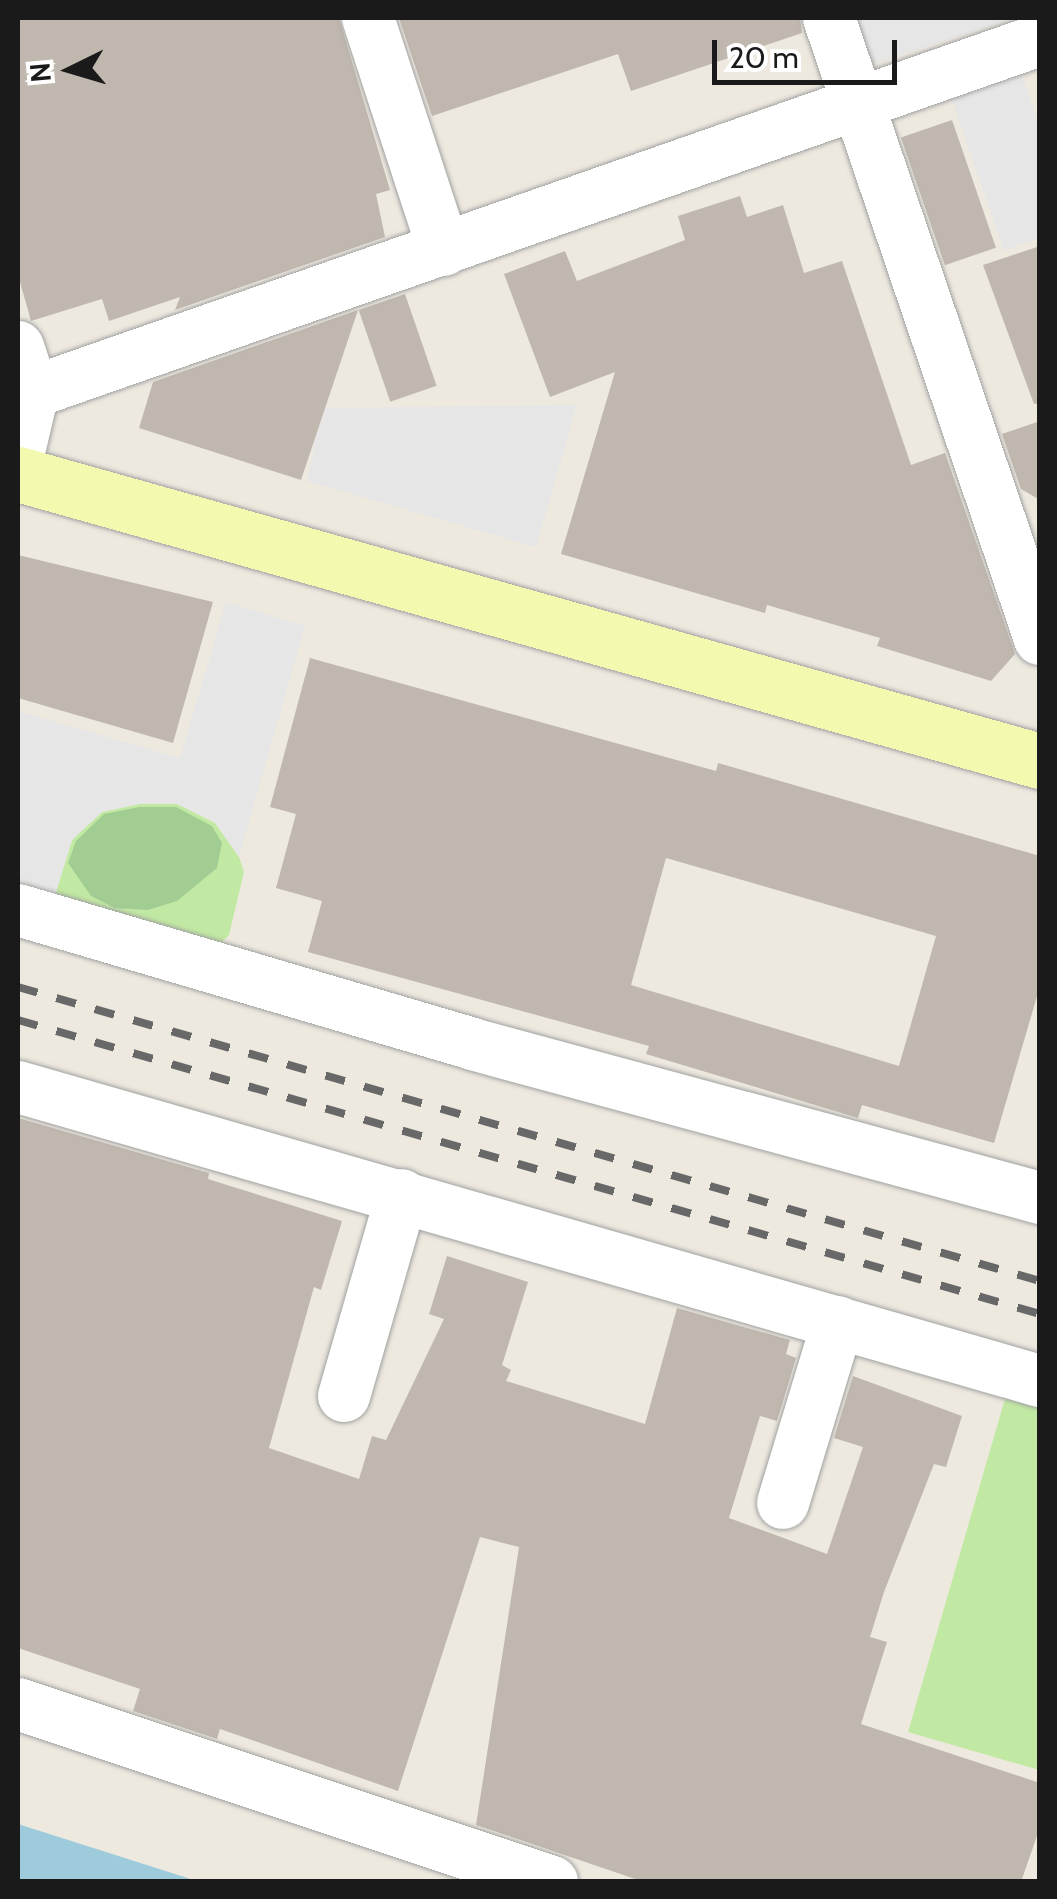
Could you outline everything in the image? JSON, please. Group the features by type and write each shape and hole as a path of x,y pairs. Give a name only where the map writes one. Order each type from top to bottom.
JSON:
{"street":[{"path":"368,18 444,250"},
{"path":"829,18 1040,640"},
{"path":"18,456 25,369 444,250 1040,40"},
{"path":"18,474 1040,762"},
{"path":"18,910 472,1044 1040,1198"},
{"path":"18,1086 1040,1381"},
{"path":"344,1396 402,1195"},
{"path":"783,1504 838,1322"},
{"path":"18,1704 552,1882"}],"green space":[{"path":"139,804 177,804 215,823 239,857 244,872 229,935 211,954 60,908 56,892 72,840 102,812"},
{"path":"139,807 176,807 212,826 222,843 217,868 177,901 148,910 115,908 91,896 68,863 76,841 104,814"},
{"path":"1007,1392 1039,1402 1039,1770 908,1732"}],"shaded area":[{"path":"847,18 1015,18 863,67"},
{"path":"1022,76 1039,125 1039,238 1004,251 952,100"},
{"path":"577,405 536,547 307,481 322,408"},
{"path":"226,602 305,626 239,857 215,822 177,804 139,804 102,812 72,840 56,892 18,880 18,711 180,758"}],"water":[{"path":"18,1824 197,1881 18,1881"}],"building":[{"path":"18,18 339,18 390,190 376,194 385,237 175,310 180,297 109,321 102,299 31,321 18,275"},
{"path":"399,18 800,18 802,33 631,91 618,54 432,116"},
{"path":"952,120 996,248 945,265 901,138"},
{"path":"740,196 747,217 783,205 804,273 842,261 911,465 945,453 1015,654 991,681 877,646 880,638 767,605 765,613 561,554 615,372 550,397 504,274 565,251 577,281 685,240 678,216"},
{"path":"1040,246 1040,403 1034,404 983,265"},
{"path":"405,294 437,386 390,402 359,310"},
{"path":"358,310 301,480 139,428 153,382"},
{"path":"1040,421 1040,500 1021,489 1002,434"},
{"path":"18,555 213,602 173,743 18,698"},
{"path":"310,658 716,771 718,763 1040,856 1040,986 994,1143 862,1105 858,1118 646,1054 649,1046 308,952 322,901 276,888 296,814 270,807","holes":["666,858 936,936 899,1066 631,985"]},
{"path":"18,1118 209,1173 208,1179 342,1221 321,1290 314,1287 269,1448 359,1479 372,1436 386,1440 444,1319 429,1314 447,1256 528,1282 502,1365 511,1370 506,1381 645,1424 677,1308 790,1340 786,1354 796,1358 777,1421 760,1416 729,1518 827,1554 863,1447 834,1438 853,1376 962,1416 946,1467 934,1464 884,1592 870,1637 887,1642 861,1724 1040,1783 1040,1827 1021,1882 644,1882 476,1825 519,1547 480,1537 398,1791 220,1729 217,1739 133,1711 140,1689 18,1648"}],"railway":[{"path":"18,987 1040,1281"},
{"path":"18,1020 1040,1314"}]}
